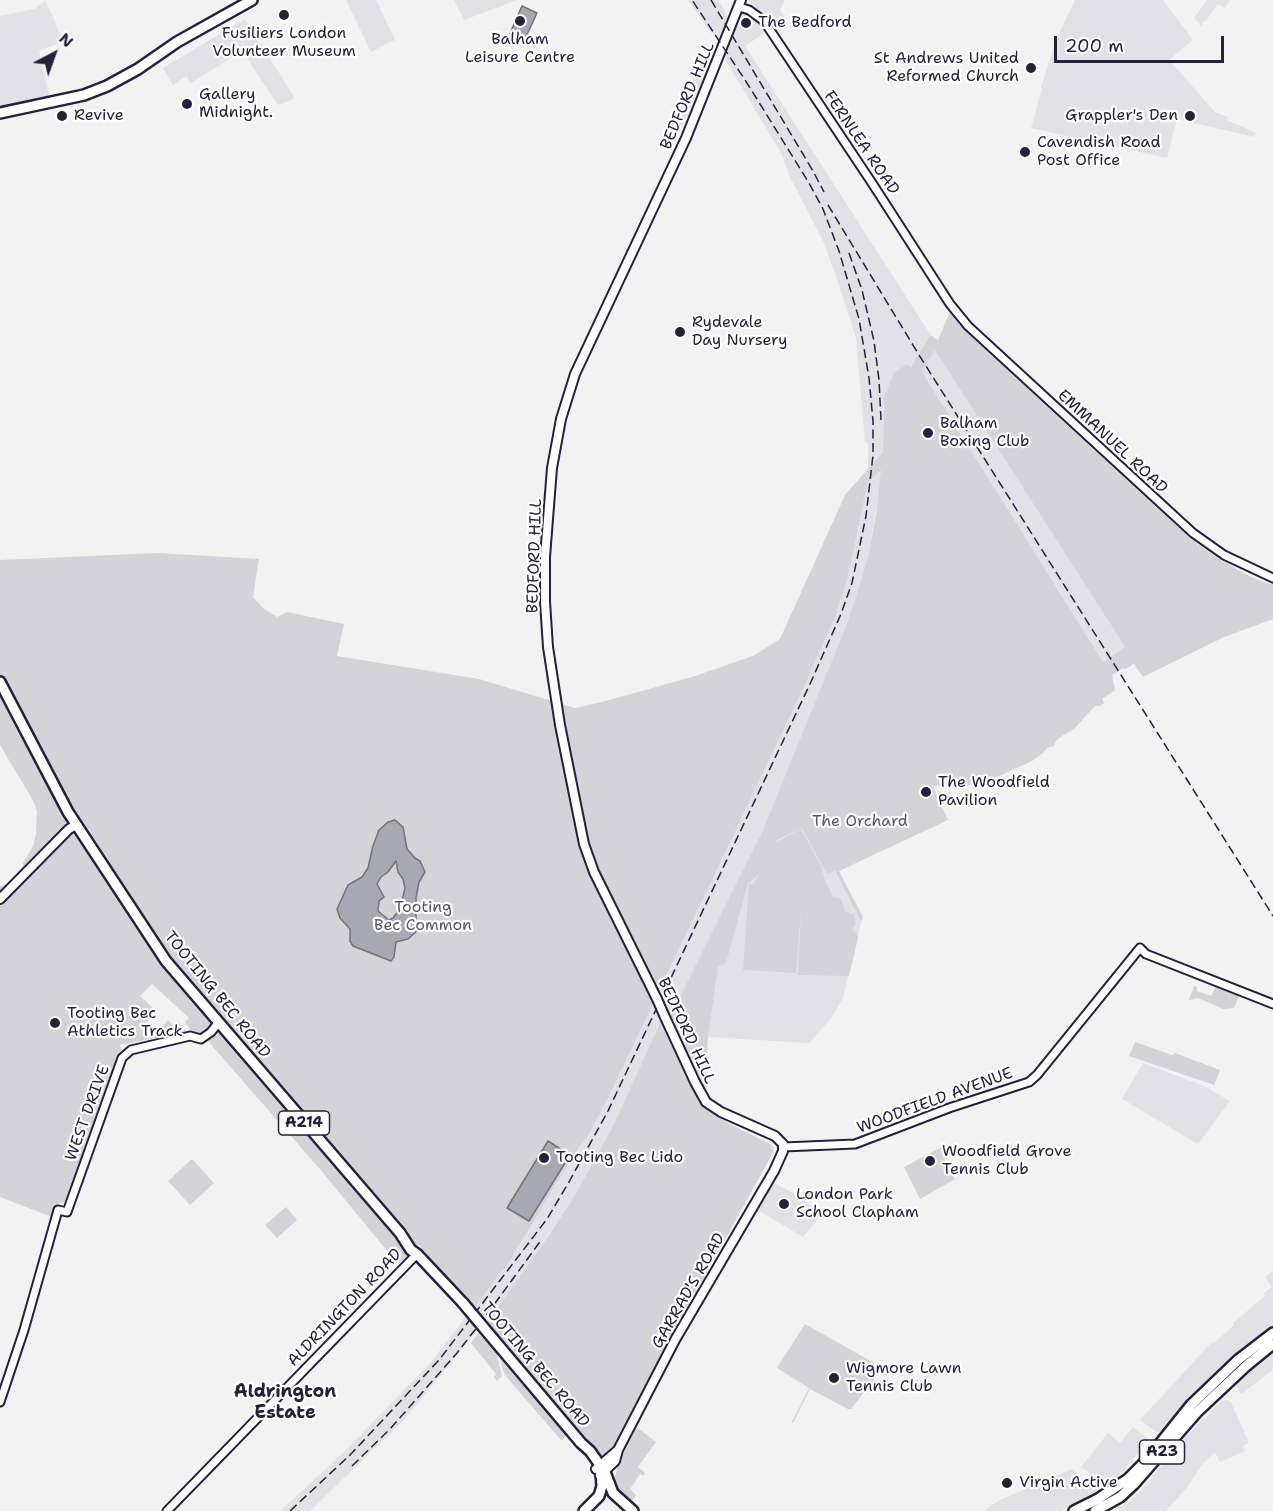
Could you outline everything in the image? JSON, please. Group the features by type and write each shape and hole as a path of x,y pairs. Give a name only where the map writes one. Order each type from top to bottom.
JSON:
{"highway":[{"path":"0,113 91,93 120,80 184,39 252,0"},
{"name":"TOOTING BEC ROAD","path":"0,682 76,825 166,961 407,1242 411,1250 463,1303 587,1448 600,1471"},
{"name":"A23","path":"1074,1511 1098,1499 1128,1479 1146,1461 1191,1405 1238,1360 1273,1333"},
{"name":"A23","path":"1095,1511 1120,1497 1134,1484 1197,1412 1273,1344"},
{"path":"584,1511 599,1493 600,1471"},
{"name":"A214","path":"600,1471 613,1492 633,1511"},
{"path":"599,1493 613,1492"}],"main road":[{"name":"BEDFORD HILL","path":"740,4 686,138 570,388 558,430 549,502 544,586 548,647 560,725 585,844 594,872 706,1102 720,1113 775,1136 783,1147"},
{"path":"0,899 69,829 76,825"},
{"name":"GARRAD'S ROAD","path":"600,1471 615,1461 618,1450 675,1340 774,1171 783,1154 783,1147"}],"street":[{"name":"FERNLEA ROAD","path":"740,4 764,21 950,304"},
{"name":"EMMANUEL ROAD","path":"950,304 976,334 1185,527 1224,555 1273,578"},
{"name":"WOODFIELD AVENUE","path":"783,1147 855,1144 949,1108 1029,1082 1140,948 1146,954 1273,1004"},
{"name":"WEST DRIVE","path":"0,1402 24,1330 58,1210 68,1212 122,1058 131,1050 190,1036 201,1039 218,1023"},
{"name":"ALDRINGTON ROAD","path":"167,1511 417,1254"}],"shaded area":[{"path":"346,0 376,0 395,40 371,52"},
{"path":"454,0 517,0 464,20"},
{"path":"688,0 718,0 727,19 717,41"},
{"path":"748,0 785,0 780,10 786,19 775,26"},
{"path":"1075,0 1163,0 1193,40 1169,60 1215,112 1256,133 1254,137 1177,119 1167,158 1031,128 1057,38"},
{"path":"1207,0 1230,0 1225,8 1218,4 1201,26 1194,18"},
{"path":"45,1 62,42 39,51 49,95 0,106 0,16 34,9"},
{"path":"522,6 537,13 525,39 510,33"},
{"path":"741,13 756,20 766,32 745,46 930,334 911,367 907,364 894,373 884,396 883,452 868,468 868,443 865,442 856,338 838,282 824,243 790,177 782,155 725,59"},
{"path":"245,19 295,98 278,105 234,39 241,52 191,83 186,76 173,85 163,68"},
{"path":"711,41 717,49 681,128 671,120"},
{"path":"935,349 1125,647 1103,662 922,372"},
{"path":"882,469 869,553 858,591 763,830 671,1016 661,1021 612,1128 575,1195 489,1320 477,1331 404,1420 310,1511 280,1511 342,1454 430,1363 509,1262 575,1156 610,1094 804,687 835,617 847,581 868,482"},
{"path":"801,806 861,922 843,998 832,1017 809,1043 708,1037 715,971 737,898"},
{"path":"395,820 403,827 407,849 420,861 425,872 419,882 416,898 416,932 408,939 396,942 394,957 391,961 353,946 350,941 350,929 340,918 337,909 348,885 362,877 368,868 379,830 388,822","holes":["396,861 405,888 400,909 389,920 378,911 379,901 384,897 377,884"]},
{"path":"1143,1063 1204,1086 1230,1101 1198,1144 1122,1099"},
{"path":"548,1141 570,1155 529,1221 507,1208"},
{"name":"London Park School Clapham","path":"772,1182 797,1195 822,1214 803,1237 756,1209"},
{"path":"1273,1271 1273,1327 1240,1352 1158,1433 1140,1420 1211,1343 1213,1344 1234,1325 1233,1323 1265,1296 1264,1293 1272,1287 1265,1277"},
{"path":"1273,1354 1273,1370 1241,1394 1235,1384"},
{"path":"1222,1401 1231,1402 1249,1443 1243,1446 1245,1451 1220,1462 1215,1452 1203,1463 1188,1486 1166,1511 1120,1511 1117,1508 1142,1490 1184,1438"},
{"path":"1133,1427 1149,1440 1119,1476 1107,1485 1081,1467 1108,1433 1120,1443"},
{"path":"1072,1469 1098,1491 1060,1511 983,1511 1000,1500"}],"green space":[{"name":"Tooting Bec Common","path":"950,312 981,346 1193,541 1251,577 1273,583 1273,619 1224,637 1143,677 1134,664 1123,668 1112,675 1115,690 1102,699 1104,703 1095,706 1075,728 1032,761 997,777 966,786 964,783 933,786 948,820 839,871 863,917 861,922 835,871 827,874 802,828 777,840 777,842 801,829 821,866 833,897 841,899 845,911 854,915 856,924 852,929 858,938 849,976 798,975 801,909 796,973 743,970 749,884 753,884 759,875 748,883 726,963 718,967 708,1037 704,1108 770,1144 774,1149 611,1452 602,1457 487,1323 575,1195 612,1128 661,1021 671,1015 763,830 858,591 869,553 881,470 868,482 847,581 835,617 804,687 610,1094 588,1135 509,1262 474,1308 419,1245 398,1264 319,1168 207,1040 210,1036 203,1028 203,1031 198,1034 193,1033 185,1022 189,1018 152,984 140,996 155,1010 147,1022 158,1032 168,1020 173,1025 178,1021 186,1032 120,1045 122,1051 68,1200 56,1205 52,1217 0,1197 0,886 6,885 23,867 33,846 37,812 34,802 0,745 0,560 158,553 259,559 253,597 264,609 277,617 287,612 344,624 337,656 479,679 575,708 602,702 692,677 753,656 780,639 845,495 883,452 884,396 894,373 907,364 911,367 930,335 938,340","holes":["935,350 1125,647 1103,662 922,372"]},
{"path":"1194,986 1197,987 1197,991 1211,996 1216,986 1239,996 1234,1008 1223,1009 1198,998 1189,1000"},
{"path":"1135,1042 1172,1055 1175,1053 1220,1070 1214,1085 1129,1056"},
{"name":"Woodfield Grove Tennis Club","path":"942,1147 945,1154 943,1156 955,1179 920,1199 904,1167"},
{"path":"192,1159 214,1183 190,1205 168,1181"},
{"path":"286,1207 297,1220 277,1238 265,1225"},
{"name":"Wigmore Lawn Tennis Club","path":"805,1324 883,1368 851,1409 810,1389 793,1423 809,1388 777,1368"},
{"path":"478,1333 497,1354 502,1376 497,1381 494,1377 496,1374 471,1343"},
{"path":"500,1358 566,1435 562,1441 509,1380 503,1371"},
{"path":"636,1429 656,1442 638,1467 645,1473 643,1476 640,1474 630,1489 636,1495 631,1502 618,1490 615,1477 619,1462"}],"railway":[{"path":"290,1511 350,1455 439,1360 547,1219 608,1111 810,684 852,583 866,516 873,455 869,378 859,319 839,251 823,209 747,83 692,0"},
{"path":"711,0 824,192"},
{"path":"828,205 919,355 1273,916"},
{"path":"849,253 862,290 874,341 881,420"},
{"path":"352,1466 390,1429 457,1353 542,1239"}],"place":[{"name":"Fusiliers London Volunteer Museum","path":"284,15"},
{"name":"Balham Leisure Centre","path":"520,21"},
{"name":"The Bedford","path":"746,23"},
{"name":"St Andrews United Reformed Church","path":"1031,68"},
{"name":"Gallery Midnight.","path":"187,104"},
{"name":"Revive","path":"62,116"},
{"name":"Grappler's Den","path":"1190,116"},
{"name":"Cavendish Road Post Office","path":"1025,152"},
{"name":"Rydevale Day Nursery","path":"680,332"},
{"name":"Balham Boxing Club","path":"928,433"},
{"name":"The Woodfield Pavilion","path":"926,792"},
{"name":"Tooting Bec Athletics Track","path":"55,1023"},
{"name":"Tooting Bec Lido","path":"544,1158"},
{"name":"Woodfield Grove Tennis Club","path":"930,1161"},
{"name":"London Park School Clapham","path":"784,1204"},
{"name":"Wigmore Lawn Tennis Club","path":"834,1378"},
{"name":"Virgin Active","path":"1007,1483"}],"district":[{"name":"Aldrington Estate","path":"285,1402"}],"park label":[{"name":"The Orchard","path":"860,822"}]}
